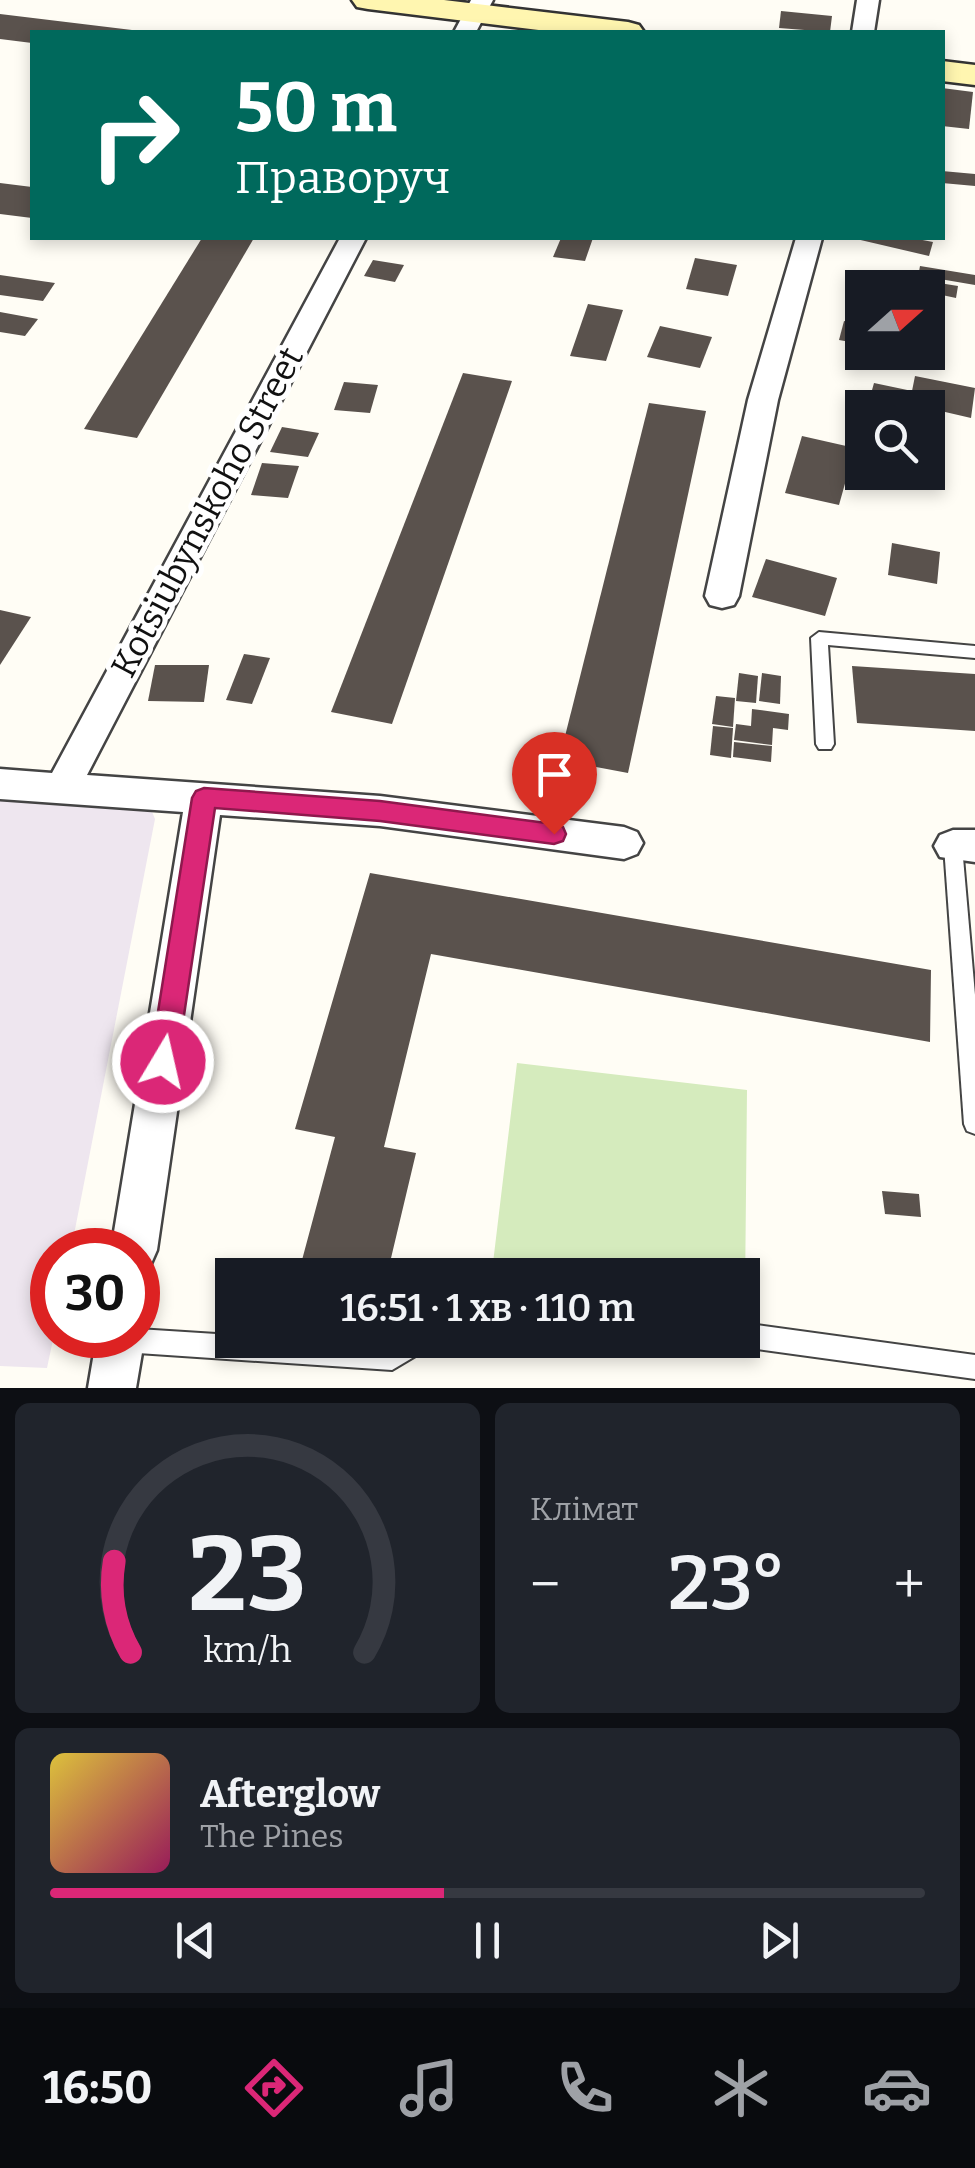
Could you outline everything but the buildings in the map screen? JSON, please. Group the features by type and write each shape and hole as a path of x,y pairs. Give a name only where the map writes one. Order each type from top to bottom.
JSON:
{"street":[{"path":"368,0 610,30"},
{"path":"863,30 868,0"},
{"path":"945,71 975,75"},
{"name":"Kotsiubynskoho Street","path":"62,788 353,240"},
{"path":"722,596 763,400 808,240"},
{"path":"0,784 380,811 624,844"},
{"path":"137,1228 204,798"},
{"path":"112,1388 117,1358"}],"lane":[{"path":"825,744 819,638 975,652"},
{"path":"964,846 975,1124"},
{"path":"760,1337 975,1367"},
{"path":"160,1340 215,1344"}],"shaded area":[{"path":"0,795 148,802 155,819 75,1228 30,1228 30,1358 49,1358 47,1368 0,1366"}],"green space":[{"path":"517,1063 747,1090 745,1258 494,1258"}],"route":[{"path":"163,1062 204,798 380,811 554,834"}]}
